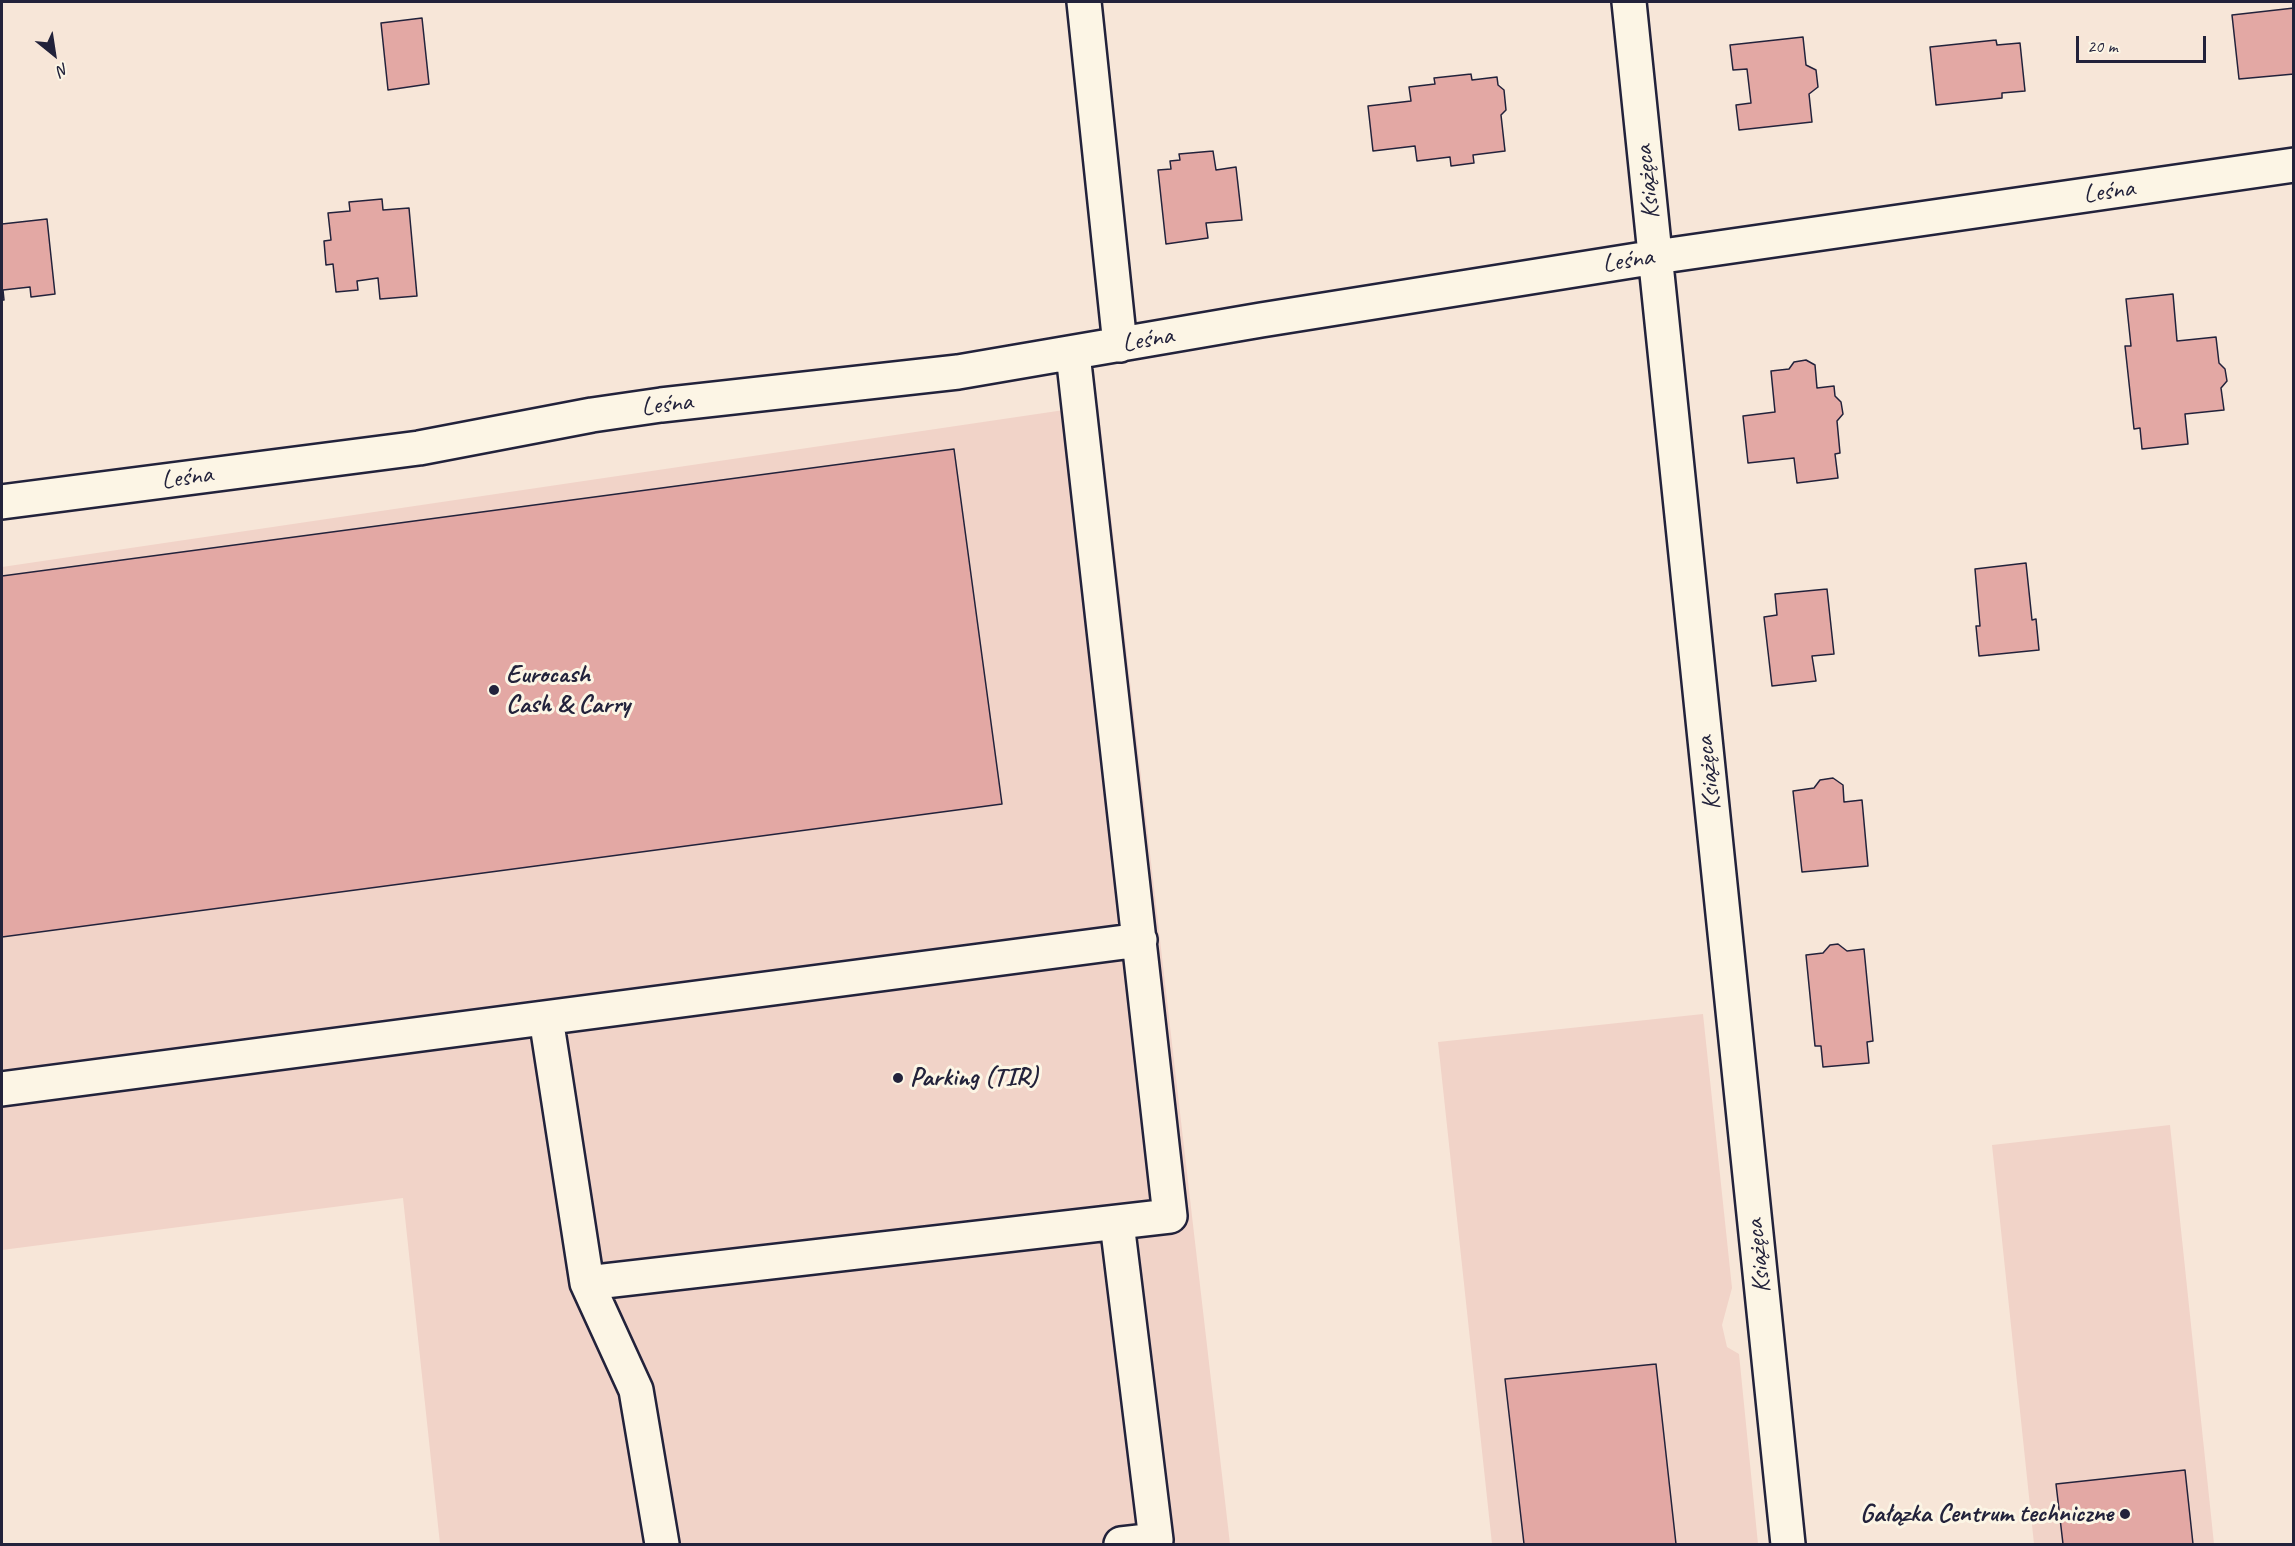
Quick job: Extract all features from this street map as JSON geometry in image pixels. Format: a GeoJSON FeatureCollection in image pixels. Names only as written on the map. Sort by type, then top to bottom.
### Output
{"type":"FeatureCollection","features":[{"type":"Feature","properties":{"kind":"street"},"geometry":{"type":"LineString","coordinates":[[1084,2],[1120,345]]}},
{"type":"Feature","properties":{"kind":"street","name":"Książęca"},"geometry":{"type":"LineString","coordinates":[[1629,2],[1788,1545]]}},
{"type":"Feature","properties":{"kind":"street","name":"Leśna"},"geometry":{"type":"LineString","coordinates":[[2,502],[419,448],[592,415],[661,405],[958,372],[1656,257],[2294,165]]}},
{"type":"Feature","properties":{"kind":"street"},"geometry":{"type":"LineString","coordinates":[[587,1283],[1170,1216],[1073,354]]}},
{"type":"Feature","properties":{"kind":"street"},"geometry":{"type":"LineString","coordinates":[[2,1089],[1140,940]]}},
{"type":"Feature","properties":{"kind":"street"},"geometry":{"type":"LineString","coordinates":[[546,1018],[587,1283],[636,1390],[662,1545]]}},
{"type":"Feature","properties":{"kind":"street"},"geometry":{"type":"LineString","coordinates":[[1117,1223],[1155,1543],[1120,1545]]}},
{"type":"Feature","properties":{"kind":"shaded area"},"geometry":{"type":"Polygon","coordinates":[[[1098,405],[1230,1544],[440,1544],[403,1198],[2,1250],[2,567],[1098,405]]]}},
{"type":"Feature","properties":{"kind":"shaded area"},"geometry":{"type":"Polygon","coordinates":[[[1703,1014],[1732,1288],[1722,1325],[1727,1347],[1739,1354],[1758,1544],[1492,1544],[1438,1042],[1703,1014]]]}},
{"type":"Feature","properties":{"kind":"shaded area"},"geometry":{"type":"Polygon","coordinates":[[[2170,1125],[2214,1544],[2034,1544],[1992,1145],[2170,1125]]]}},
{"type":"Feature","properties":{"kind":"building"},"geometry":{"type":"Polygon","coordinates":[[[2294,8],[2294,74],[2239,79],[2232,15],[2294,8]]]}},
{"type":"Feature","properties":{"kind":"building"},"geometry":{"type":"Polygon","coordinates":[[[422,18],[429,84],[388,90],[381,23],[422,18]]]}},
{"type":"Feature","properties":{"kind":"building"},"geometry":{"type":"Polygon","coordinates":[[[1803,37],[1806,65],[1816,70],[1818,87],[1809,94],[1812,122],[1739,130],[1736,105],[1751,103],[1747,69],[1733,70],[1730,45],[1803,37]]]}},
{"type":"Feature","properties":{"kind":"building"},"geometry":{"type":"Polygon","coordinates":[[[1996,40],[1997,45],[2020,43],[2025,91],[2002,93],[2002,98],[1936,105],[1930,47],[1996,40]]]}},
{"type":"Feature","properties":{"kind":"building"},"geometry":{"type":"Polygon","coordinates":[[[1471,74],[1472,80],[1497,77],[1498,85],[1504,90],[1506,110],[1501,115],[1505,151],[1473,155],[1474,163],[1451,166],[1450,157],[1417,161],[1415,146],[1373,151],[1368,106],[1411,101],[1409,87],[1435,84],[1434,78],[1471,74]]]}},
{"type":"Feature","properties":{"kind":"building"},"geometry":{"type":"Polygon","coordinates":[[[1213,151],[1216,170],[1236,167],[1242,220],[1206,223],[1208,238],[1166,244],[1158,170],[1171,169],[1170,161],[1180,160],[1179,154],[1213,151]]]}},
{"type":"Feature","properties":{"kind":"building"},"geometry":{"type":"Polygon","coordinates":[[[382,199],[383,210],[409,208],[417,296],[380,299],[378,278],[357,281],[358,290],[336,292],[333,264],[326,265],[324,241],[331,240],[328,213],[350,211],[349,202],[382,199]]]}},
{"type":"Feature","properties":{"kind":"building"},"geometry":{"type":"Polygon","coordinates":[[[47,219],[55,294],[31,297],[30,287],[3,290],[4,300],[2,300],[2,224],[47,219]]]}},
{"type":"Feature","properties":{"kind":"building"},"geometry":{"type":"Polygon","coordinates":[[[2173,294],[2177,341],[2216,337],[2219,363],[2225,369],[2227,381],[2221,388],[2224,410],[2185,414],[2188,444],[2142,449],[2140,428],[2134,429],[2125,346],[2131,346],[2126,299],[2173,294]]]}},
{"type":"Feature","properties":{"kind":"building"},"geometry":{"type":"Polygon","coordinates":[[[1806,360],[1815,365],[1817,388],[1834,386],[1835,396],[1841,402],[1843,414],[1837,421],[1840,453],[1835,454],[1838,478],[1797,483],[1794,458],[1748,463],[1743,416],[1775,412],[1771,371],[1789,369],[1794,362],[1806,360]]]}},
{"type":"Feature","properties":{"kind":"building","name":"Eurocash Cash & Carry"},"geometry":{"type":"Polygon","coordinates":[[[954,449],[1002,804],[2,937],[2,576],[954,449]]]}},
{"type":"Feature","properties":{"kind":"building"},"geometry":{"type":"Polygon","coordinates":[[[2026,563],[2032,620],[2036,619],[2039,650],[1979,656],[1976,626],[1980,626],[1975,569],[2026,563]]]}},
{"type":"Feature","properties":{"kind":"building"},"geometry":{"type":"Polygon","coordinates":[[[1827,589],[1834,654],[1812,656],[1816,681],[1772,686],[1764,617],[1777,615],[1775,594],[1827,589]]]}},
{"type":"Feature","properties":{"kind":"building"},"geometry":{"type":"Polygon","coordinates":[[[1833,778],[1843,785],[1844,802],[1862,800],[1868,866],[1802,872],[1793,791],[1814,788],[1820,780],[1833,778]]]}},
{"type":"Feature","properties":{"kind":"building"},"geometry":{"type":"Polygon","coordinates":[[[1838,944],[1847,951],[1864,949],[1873,1041],[1867,1042],[1869,1063],[1823,1067],[1821,1046],[1815,1046],[1806,955],[1823,953],[1830,945],[1838,944]]]}},
{"type":"Feature","properties":{"kind":"building"},"geometry":{"type":"Polygon","coordinates":[[[1656,1364],[1676,1544],[1524,1544],[1505,1379],[1656,1364]]]}},
{"type":"Feature","properties":{"kind":"building","name":"Gałązka Centrum techniczne"},"geometry":{"type":"Polygon","coordinates":[[[2185,1470],[2193,1544],[2063,1544],[2056,1484],[2185,1470]]]}},
{"type":"Feature","properties":{"kind":"place","name":"Eurocash Cash & Carry"},"geometry":{"type":"Point","coordinates":[494,690]}},
{"type":"Feature","properties":{"kind":"place","name":"Parking (TIR)"},"geometry":{"type":"Point","coordinates":[898,1078]}},
{"type":"Feature","properties":{"kind":"place","name":"Gałązka Centrum techniczne"},"geometry":{"type":"Point","coordinates":[2125,1514]}}]}
